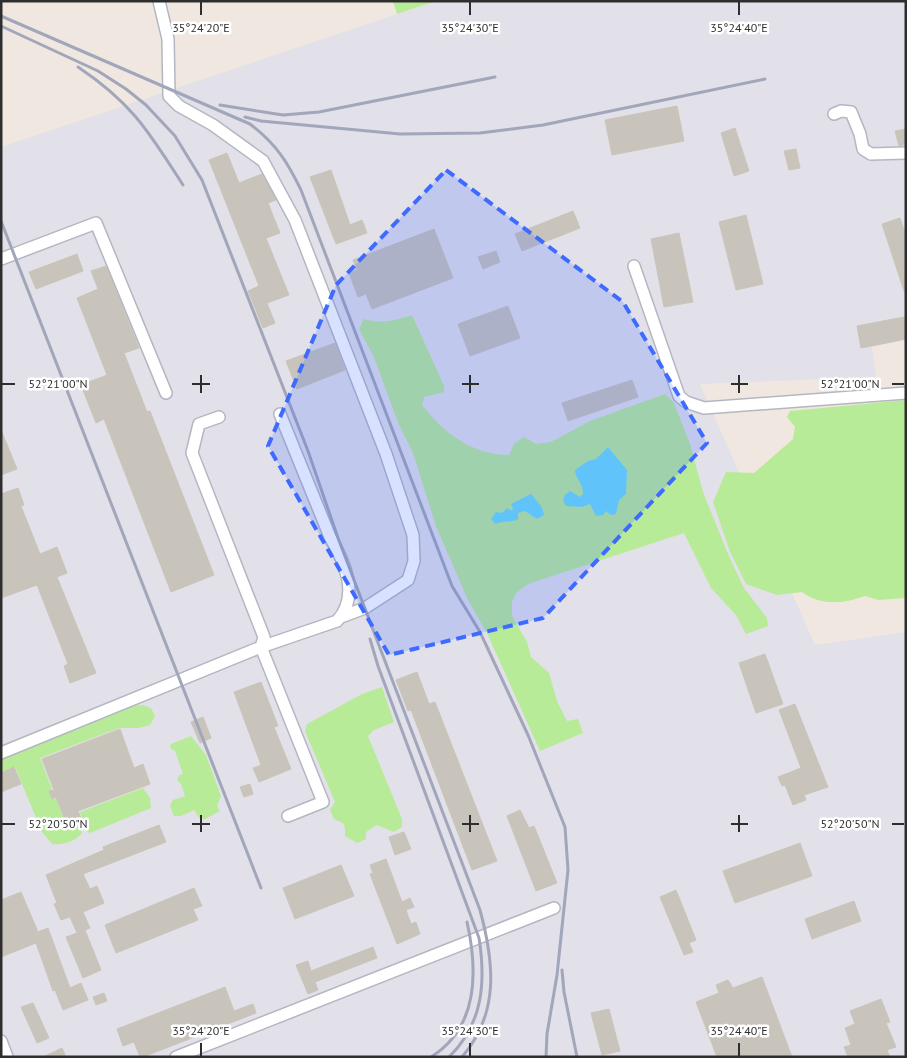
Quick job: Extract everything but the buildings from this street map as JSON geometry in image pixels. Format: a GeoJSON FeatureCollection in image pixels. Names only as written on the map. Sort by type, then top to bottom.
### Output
{"type":"FeatureCollection","features":[{"type":"Feature","properties":{"kind":"street"},"geometry":{"type":"LineString","coordinates":[[159,1],[168,39],[169,96],[179,106],[213,125],[263,161],[295,220],[386,454],[413,535],[414,561],[408,580],[365,608],[341,617]]}},
{"type":"Feature","properties":{"kind":"street"},"geometry":{"type":"LineString","coordinates":[[834,114],[841,111],[851,112],[860,134],[863,149],[870,154],[906,152]]}},
{"type":"Feature","properties":{"kind":"street"},"geometry":{"type":"LineString","coordinates":[[1,259],[96,223],[166,393]]}},
{"type":"Feature","properties":{"kind":"street"},"geometry":{"type":"LineString","coordinates":[[634,266],[679,396],[686,402],[704,408],[741,407],[906,393]]}},
{"type":"Feature","properties":{"kind":"street"},"geometry":{"type":"LineString","coordinates":[[1,753],[261,647],[337,621],[346,612],[349,592],[347,574],[280,414]]}},
{"type":"Feature","properties":{"kind":"street"},"geometry":{"type":"LineString","coordinates":[[219,417],[199,424],[192,453],[264,637],[261,647],[323,802],[288,816]]}},
{"type":"Feature","properties":{"kind":"street"},"geometry":{"type":"LineString","coordinates":[[176,1057],[554,908]]}},
{"type":"Feature","properties":{"kind":"street"},"geometry":{"type":"LineString","coordinates":[[1,1041],[7,1057]]}},
{"type":"Feature","properties":{"kind":"highlighted area"},"geometry":{"type":"Polygon","coordinates":[[[446,170],[623,302],[707,443],[543,618],[389,655],[268,446],[336,285],[446,170]]]}},
{"type":"Feature","properties":{"kind":"shaded area"},"geometry":{"type":"Polygon","coordinates":[[[436,1],[906,1],[906,340],[872,347],[876,377],[700,384],[815,645],[906,632],[906,1057],[6,1057],[1,1046],[1,147],[436,1]]]}},
{"type":"Feature","properties":{"kind":"green space"},"geometry":{"type":"Polygon","coordinates":[[[393,1],[436,1],[397,14],[393,1]]]}},
{"type":"Feature","properties":{"kind":"green space"},"geometry":{"type":"Polygon","coordinates":[[[412,315],[444,386],[444,392],[424,397],[422,405],[449,433],[471,447],[483,451],[509,455],[514,444],[524,437],[536,444],[551,442],[590,421],[665,394],[674,403],[690,444],[703,492],[728,554],[744,588],[767,618],[768,626],[746,634],[736,615],[711,588],[684,533],[528,584],[516,593],[512,602],[512,616],[527,642],[531,657],[549,673],[557,701],[567,721],[578,719],[583,733],[540,751],[487,633],[468,600],[436,526],[413,453],[399,425],[374,357],[359,329],[364,319],[388,321],[412,315]]]}},
{"type":"Feature","properties":{"kind":"green space"},"geometry":{"type":"Polygon","coordinates":[[[906,400],[906,598],[878,600],[865,596],[849,601],[825,602],[809,597],[802,592],[777,595],[746,584],[730,552],[713,502],[726,472],[754,473],[793,439],[795,427],[787,417],[790,411],[906,400]]]}},
{"type":"Feature","properties":{"kind":"green space"},"geometry":{"type":"Polygon","coordinates":[[[382,687],[394,722],[374,730],[368,736],[402,819],[402,827],[394,832],[377,825],[366,832],[366,839],[357,843],[345,836],[343,823],[334,819],[330,810],[335,802],[305,731],[307,724],[362,694],[382,687]]]}},
{"type":"Feature","properties":{"kind":"green space"},"geometry":{"type":"Polygon","coordinates":[[[143,705],[151,708],[155,716],[150,725],[139,728],[119,728],[40,758],[52,789],[49,791],[52,799],[56,798],[66,825],[79,821],[82,833],[76,839],[68,842],[52,844],[42,832],[15,767],[1,772],[1,758],[127,706],[143,705]]]}},
{"type":"Feature","properties":{"kind":"green space"},"geometry":{"type":"Polygon","coordinates":[[[191,736],[206,755],[221,796],[217,806],[220,811],[205,819],[199,818],[194,810],[181,816],[174,816],[170,806],[173,800],[185,796],[181,784],[177,780],[179,775],[183,774],[175,751],[170,748],[171,744],[191,736]]]}},
{"type":"Feature","properties":{"kind":"green space"},"geometry":{"type":"Polygon","coordinates":[[[143,788],[150,798],[151,808],[90,833],[85,830],[80,812],[143,788]]]}},
{"type":"Feature","properties":{"kind":"water"},"geometry":{"type":"Polygon","coordinates":[[[608,447],[627,470],[626,494],[619,500],[616,514],[611,515],[606,511],[603,515],[596,516],[590,504],[582,507],[566,506],[563,500],[570,491],[580,497],[583,494],[575,470],[588,461],[596,459],[608,447]]]}},
{"type":"Feature","properties":{"kind":"water"},"geometry":{"type":"Polygon","coordinates":[[[531,494],[541,506],[544,515],[537,519],[525,511],[518,513],[518,519],[513,521],[496,524],[491,519],[496,512],[502,513],[507,508],[512,511],[511,504],[531,494]]]}},
{"type":"Feature","properties":{"kind":"railway"},"geometry":{"type":"LineString","coordinates":[[1,16],[250,124],[274,146],[296,180],[452,586],[480,632],[528,735],[565,827],[568,870],[557,975],[547,1034],[546,1057]]}},
{"type":"Feature","properties":{"kind":"railway"},"geometry":{"type":"LineString","coordinates":[[1,26],[98,71],[126,89],[146,105],[175,136],[202,180],[308,451],[338,538],[480,910],[485,929],[490,968],[488,1005],[483,1023],[462,1057]]}},
{"type":"Feature","properties":{"kind":"railway"},"geometry":{"type":"LineString","coordinates":[[78,67],[97,80],[126,106],[160,149],[183,185]]}},
{"type":"Feature","properties":{"kind":"railway"},"geometry":{"type":"LineString","coordinates":[[220,105],[283,115],[319,112],[495,77]]}},
{"type":"Feature","properties":{"kind":"railway"},"geometry":{"type":"LineString","coordinates":[[245,117],[261,121],[400,134],[480,133],[543,125],[765,79]]}},
{"type":"Feature","properties":{"kind":"railway"},"geometry":{"type":"LineString","coordinates":[[1,221],[261,888]]}},
{"type":"Feature","properties":{"kind":"railway"},"geometry":{"type":"LineString","coordinates":[[370,639],[378,666],[479,938],[482,971],[479,1002],[469,1031],[449,1057]]}},
{"type":"Feature","properties":{"kind":"railway"},"geometry":{"type":"LineString","coordinates":[[431,1057],[447,1045],[458,1030],[466,1014],[471,997],[473,960],[467,922]]}},
{"type":"Feature","properties":{"kind":"railway"},"geometry":{"type":"LineString","coordinates":[[562,970],[564,992],[577,1057]]}}]}
